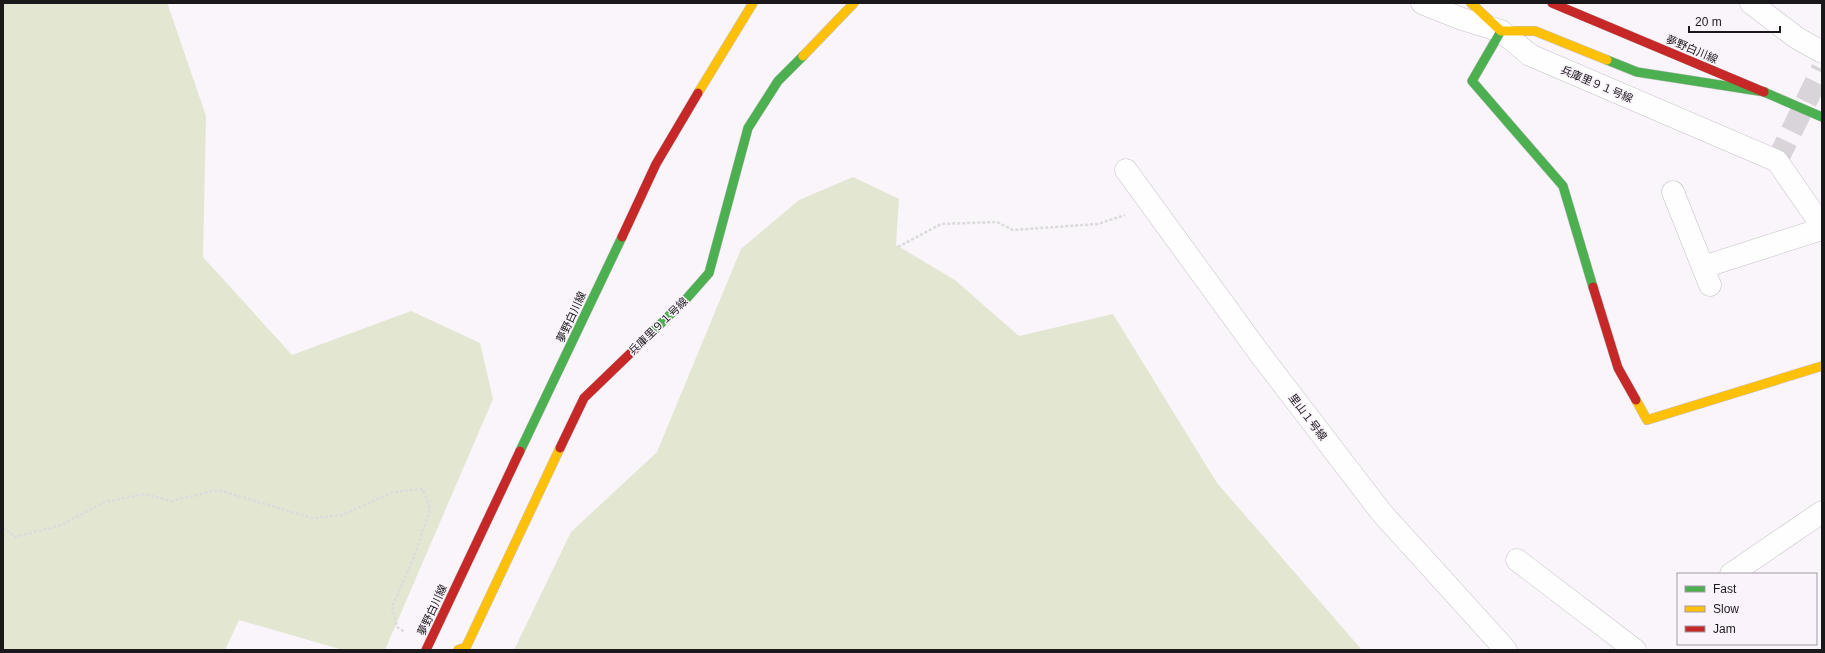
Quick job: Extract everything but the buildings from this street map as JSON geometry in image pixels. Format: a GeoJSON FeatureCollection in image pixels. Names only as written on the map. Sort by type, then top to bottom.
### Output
{"type":"FeatureCollection","features":[{"type":"Feature","properties":{"kind":"street","name":"夢野白川線"},"geometry":{"type":"LineString","coordinates":[[427,648],[656,164],[749,7],[754,3]]}},
{"type":"Feature","properties":{"kind":"street","name":"兵庫里９１号線"},"geometry":{"type":"LineString","coordinates":[[458,650],[466,647],[584,398],[687,298],[709,273],[748,128],[778,81],[854,3]]}},
{"type":"Feature","properties":{"kind":"street","name":"兵庫里９１号線"},"geometry":{"type":"LineString","coordinates":[[1422,3],[1462,19],[1501,31],[1530,55],[1777,160],[1822,228]]}},
{"type":"Feature","properties":{"kind":"street"},"geometry":{"type":"LineString","coordinates":[[1471,3],[1501,31],[1535,31],[1637,72],[1764,92]]}},
{"type":"Feature","properties":{"kind":"street","name":"夢野白川線"},"geometry":{"type":"LineString","coordinates":[[1552,3],[1822,117]]}},
{"type":"Feature","properties":{"kind":"street"},"geometry":{"type":"LineString","coordinates":[[1751,3],[1796,38],[1822,52]]}},
{"type":"Feature","properties":{"kind":"street"},"geometry":{"type":"LineString","coordinates":[[1501,31],[1472,81],[1563,186],[1618,368],[1647,420],[1822,366]]}},
{"type":"Feature","properties":{"kind":"street","name":"里山１号線"},"geometry":{"type":"LineString","coordinates":[[1126,170],[1260,354],[1381,512],[1506,650]]}},
{"type":"Feature","properties":{"kind":"street"},"geometry":{"type":"LineString","coordinates":[[1673,192],[1706,276],[1822,228]]}},
{"type":"Feature","properties":{"kind":"street"},"geometry":{"type":"LineString","coordinates":[[1733,573],[1822,512]]}},
{"type":"Feature","properties":{"kind":"street"},"geometry":{"type":"LineString","coordinates":[[1517,560],[1635,650]]}},
{"type":"Feature","properties":{"kind":"path"},"geometry":{"type":"LineString","coordinates":[[898,247],[941,224],[997,222],[1013,230],[1098,224],[1152,205]]}},
{"type":"Feature","properties":{"kind":"path"},"geometry":{"type":"LineString","coordinates":[[3,527],[15,536],[60,525],[105,502],[144,494],[171,501],[218,490],[312,518],[342,515],[393,492],[423,490],[430,509],[414,557],[392,607],[397,627],[427,648]]}},
{"type":"Feature","properties":{"kind":"green space"},"geometry":{"type":"Polygon","coordinates":[[[3,3],[166,3],[168,5],[206,116],[203,257],[292,355],[411,311],[480,343],[493,399],[385,650],[343,650],[239,620],[225,650],[3,650],[3,3]]]}},
{"type":"Feature","properties":{"kind":"green space"},"geometry":{"type":"Polygon","coordinates":[[[853,177],[899,199],[896,245],[955,280],[1019,336],[1113,314],[1217,483],[1362,650],[514,650],[571,532],[657,452],[741,249],[799,200],[853,177]]]}},
{"type":"Feature","properties":{"kind":"tunnel"},"geometry":{"type":"LineString","coordinates":[[1777,161],[1822,69]]}},
{"type":"Feature","properties":{"kind":"traffic: fast"},"geometry":{"type":"LineString","coordinates":[[1501,31],[1472,81],[1563,186],[1593,287]]}},
{"type":"Feature","properties":{"kind":"traffic: fast"},"geometry":{"type":"LineString","coordinates":[[641,343],[687,298],[709,273],[748,128],[778,81],[803,56]]}},
{"type":"Feature","properties":{"kind":"traffic: fast"},"geometry":{"type":"LineString","coordinates":[[1607,60],[1637,72],[1765,92]]}},
{"type":"Feature","properties":{"kind":"traffic: fast"},"geometry":{"type":"LineString","coordinates":[[1764,92],[1822,117]]}},
{"type":"Feature","properties":{"kind":"traffic: fast"},"geometry":{"type":"LineString","coordinates":[[520,451],[622,237]]}},
{"type":"Feature","properties":{"kind":"traffic: slow"},"geometry":{"type":"LineString","coordinates":[[698,93],[753,3]]}},
{"type":"Feature","properties":{"kind":"traffic: slow"},"geometry":{"type":"LineString","coordinates":[[803,56],[854,3]]}},
{"type":"Feature","properties":{"kind":"traffic: slow"},"geometry":{"type":"LineString","coordinates":[[1471,3],[1501,31],[1535,31],[1607,60]]}},
{"type":"Feature","properties":{"kind":"traffic: slow"},"geometry":{"type":"LineString","coordinates":[[1636,400],[1647,420],[1822,366]]}},
{"type":"Feature","properties":{"kind":"traffic: slow"},"geometry":{"type":"LineString","coordinates":[[458,650],[466,647],[560,448]]}},
{"type":"Feature","properties":{"kind":"traffic: jam"},"geometry":{"type":"LineString","coordinates":[[1552,3],[1764,92]]}},
{"type":"Feature","properties":{"kind":"traffic: jam"},"geometry":{"type":"LineString","coordinates":[[622,237],[656,164],[698,93]]}},
{"type":"Feature","properties":{"kind":"traffic: jam"},"geometry":{"type":"LineString","coordinates":[[1593,287],[1618,368],[1636,400]]}},
{"type":"Feature","properties":{"kind":"traffic: jam"},"geometry":{"type":"LineString","coordinates":[[560,448],[584,398],[641,343]]}},
{"type":"Feature","properties":{"kind":"traffic: jam"},"geometry":{"type":"LineString","coordinates":[[426,650],[520,451]]}}]}
